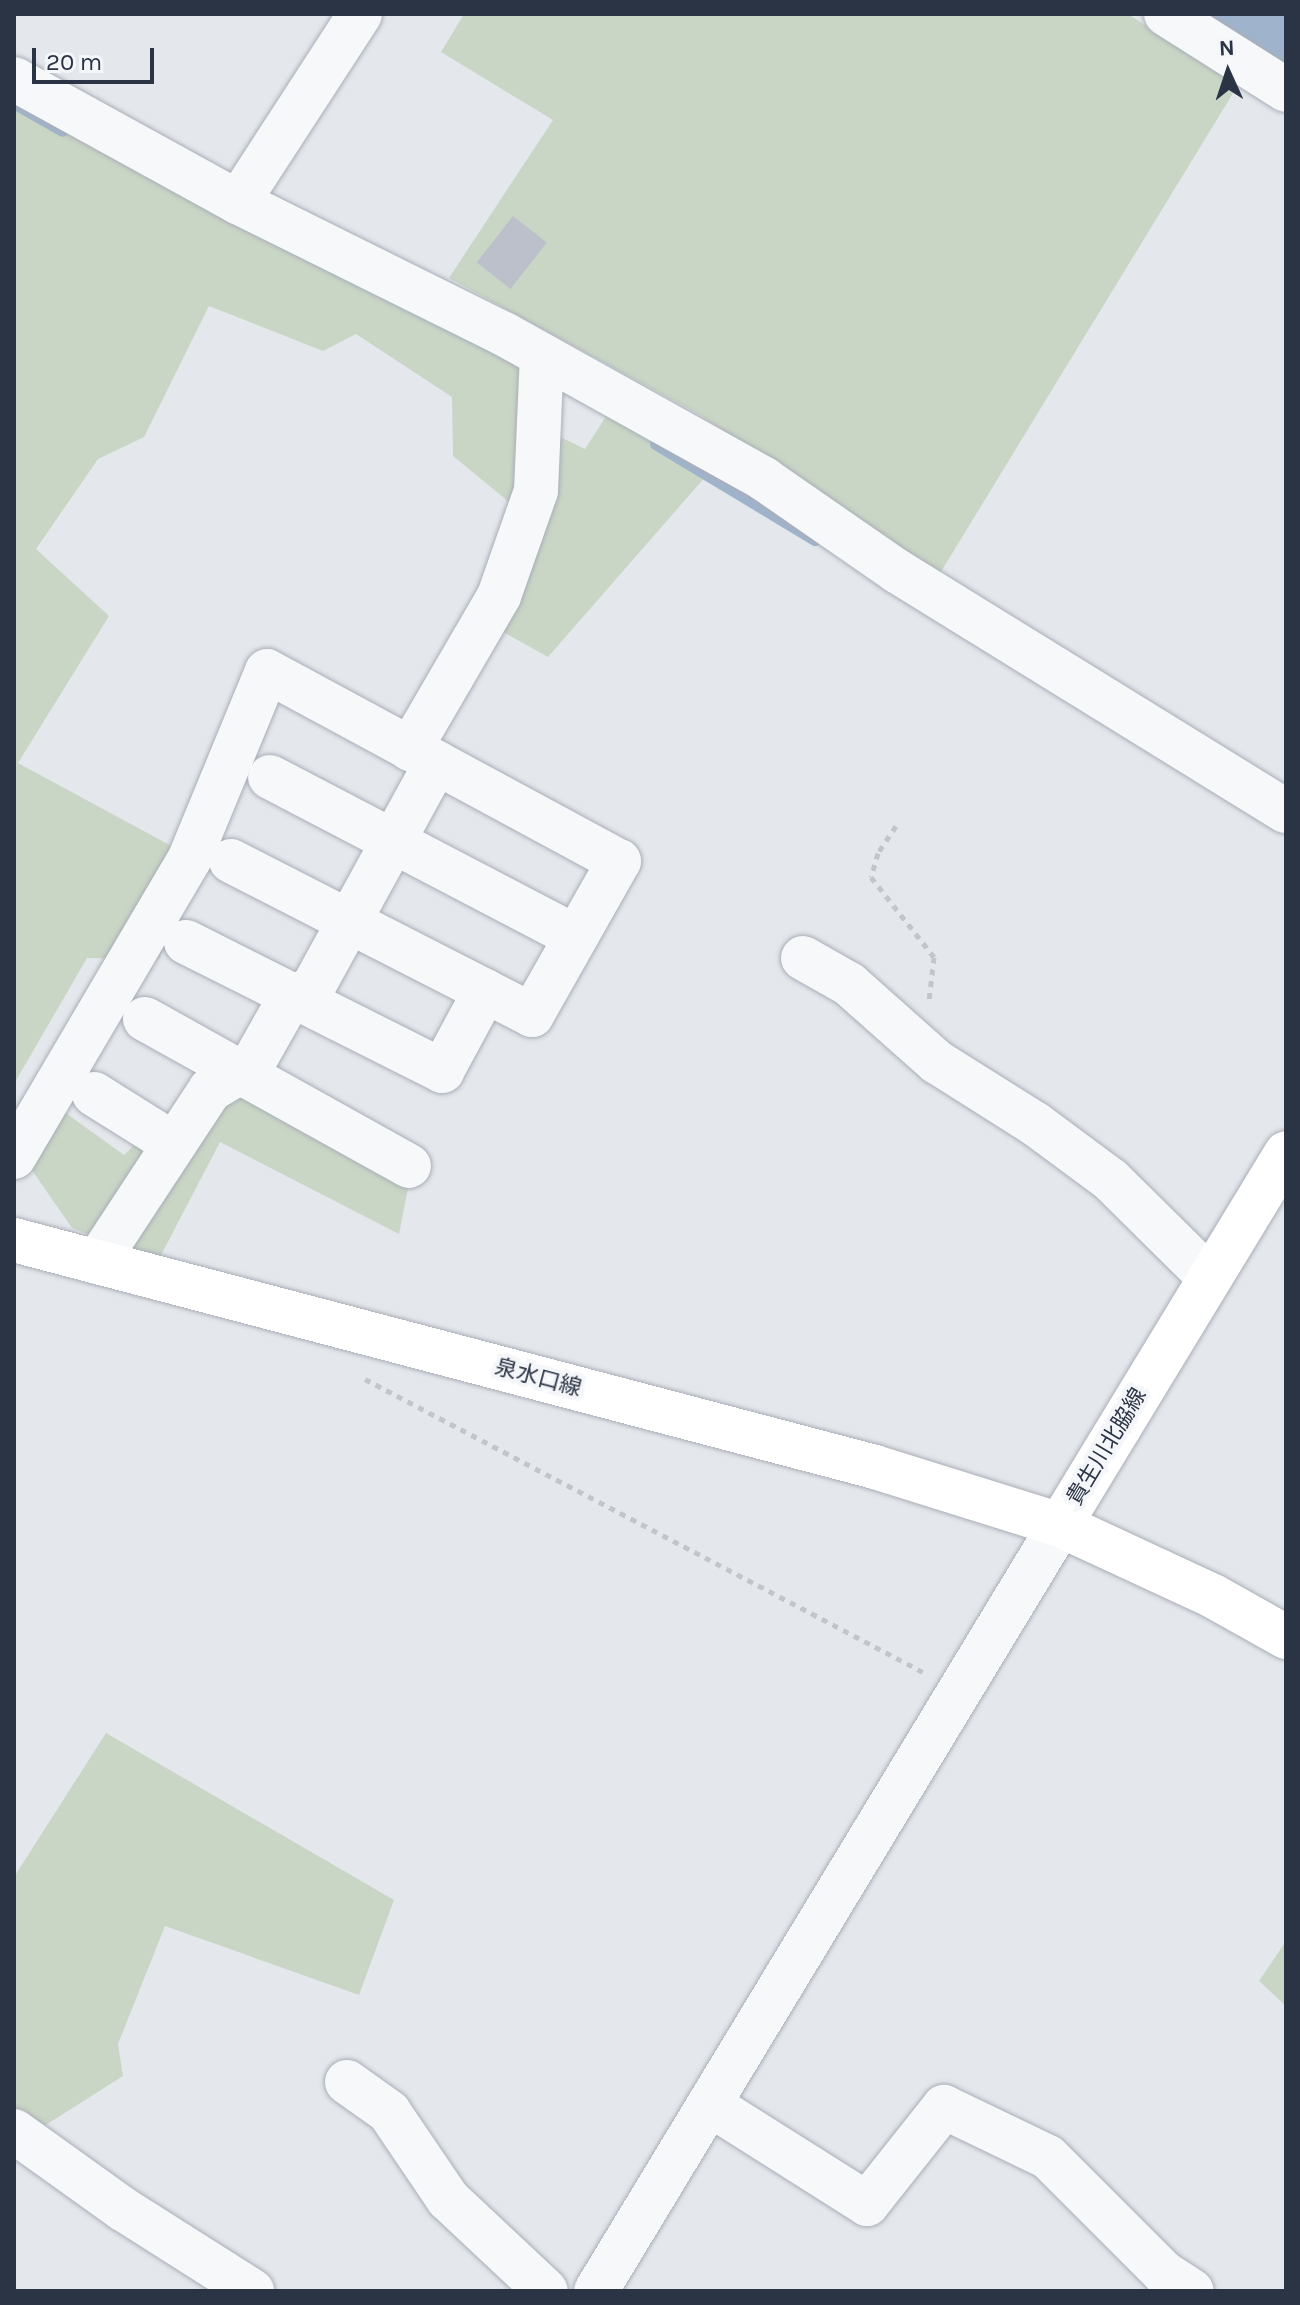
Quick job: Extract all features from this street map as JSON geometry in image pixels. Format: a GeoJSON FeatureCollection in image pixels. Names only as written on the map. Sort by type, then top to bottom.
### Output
{"type":"FeatureCollection","features":[{"type":"Feature","properties":{"kind":"main road","name":"貴生川北脇線"},"geometry":{"type":"LineString","coordinates":[[1286,1153],[1060,1525],[1213,1596],[1286,1637]]}},
{"type":"Feature","properties":{"kind":"main road","name":"泉水口線"},"geometry":{"type":"LineString","coordinates":[[14,1240],[875,1467],[1060,1525]]}},
{"type":"Feature","properties":{"kind":"street"},"geometry":{"type":"LineString","coordinates":[[238,202],[360,14]]}},
{"type":"Feature","properties":{"kind":"street"},"geometry":{"type":"LineString","coordinates":[[1166,14],[1286,90]]}},
{"type":"Feature","properties":{"kind":"street"},"geometry":{"type":"LineString","coordinates":[[14,79],[238,202],[542,355],[764,479],[897,571],[1286,811]]}},
{"type":"Feature","properties":{"kind":"street"},"geometry":{"type":"LineString","coordinates":[[97,1262],[210,1090],[252,1065],[286,1005],[313,987],[393,841],[423,756],[499,596],[536,491],[542,355]]}},
{"type":"Feature","properties":{"kind":"street"},"geometry":{"type":"LineString","coordinates":[[14,1157],[190,858],[267,671],[619,861],[532,1015],[231,861]]}},
{"type":"Feature","properties":{"kind":"street"},"geometry":{"type":"LineString","coordinates":[[270,777],[576,937]]}},
{"type":"Feature","properties":{"kind":"street"},"geometry":{"type":"LineString","coordinates":[[186,942],[442,1071],[485,991]]}},
{"type":"Feature","properties":{"kind":"street"},"geometry":{"type":"LineString","coordinates":[[803,958],[849,984],[917,1044],[1111,1180],[1210,1278]]}},
{"type":"Feature","properties":{"kind":"street"},"geometry":{"type":"LineString","coordinates":[[145,1019],[409,1166]]}},
{"type":"Feature","properties":{"kind":"street"},"geometry":{"type":"LineString","coordinates":[[94,1094],[174,1144]]}},
{"type":"Feature","properties":{"kind":"street"},"geometry":{"type":"LineString","coordinates":[[596,2291],[1060,1525]]}},
{"type":"Feature","properties":{"kind":"street"},"geometry":{"type":"LineString","coordinates":[[347,2082],[389,2112],[448,2199],[546,2291]]}},
{"type":"Feature","properties":{"kind":"street"},"geometry":{"type":"LineString","coordinates":[[709,2104],[867,2204],[944,2107],[1048,2157],[1164,2273],[1192,2291]]}},
{"type":"Feature","properties":{"kind":"street"},"geometry":{"type":"LineString","coordinates":[[14,2131],[123,2209],[252,2291]]}},
{"type":"Feature","properties":{"kind":"path"},"geometry":{"type":"LineString","coordinates":[[896,826],[878,853],[871,877],[934,957],[917,1044]]}},
{"type":"Feature","properties":{"kind":"path"},"geometry":{"type":"LineString","coordinates":[[361,1377],[959,1691]]}},
{"type":"Feature","properties":{"kind":"green space"},"geometry":{"type":"Polygon","coordinates":[[[464,14],[1128,14],[1238,85],[939,575],[700,415],[449,278],[553,120],[441,52],[464,14]]]}},
{"type":"Feature","properties":{"kind":"green space"},"geometry":{"type":"Polygon","coordinates":[[[14,98],[521,362],[525,420],[585,449],[607,415],[706,476],[548,657],[489,624],[509,502],[453,456],[452,397],[356,334],[323,351],[209,306],[144,437],[98,459],[36,549],[109,616],[18,763],[201,862],[159,959],[87,958],[14,1084],[14,98]]]}},
{"type":"Feature","properties":{"kind":"green space"},"geometry":{"type":"Polygon","coordinates":[[[202,1080],[284,1114],[408,1188],[399,1234],[220,1142],[158,1261],[72,1228],[27,1163],[56,1106],[124,1155],[202,1080]]]}},
{"type":"Feature","properties":{"kind":"green space"},"geometry":{"type":"Polygon","coordinates":[[[106,1733],[394,1900],[359,1995],[165,1926],[118,2044],[123,2076],[41,2128],[14,2108],[14,1877],[106,1733]]]}},
{"type":"Feature","properties":{"kind":"green space"},"geometry":{"type":"Polygon","coordinates":[[[1286,1941],[1286,2006],[1259,1981],[1286,1941]]]}},
{"type":"Feature","properties":{"kind":"building"},"geometry":{"type":"Polygon","coordinates":[[[513,216],[547,242],[511,289],[477,262],[513,216]]]}},
{"type":"Feature","properties":{"kind":"waterway"},"geometry":{"type":"LineString","coordinates":[[1249,14],[1286,37]]}},
{"type":"Feature","properties":{"kind":"waterway"},"geometry":{"type":"LineString","coordinates":[[14,103],[63,131]]}},
{"type":"Feature","properties":{"kind":"waterway"},"geometry":{"type":"LineString","coordinates":[[656,444],[815,540]]}}]}
